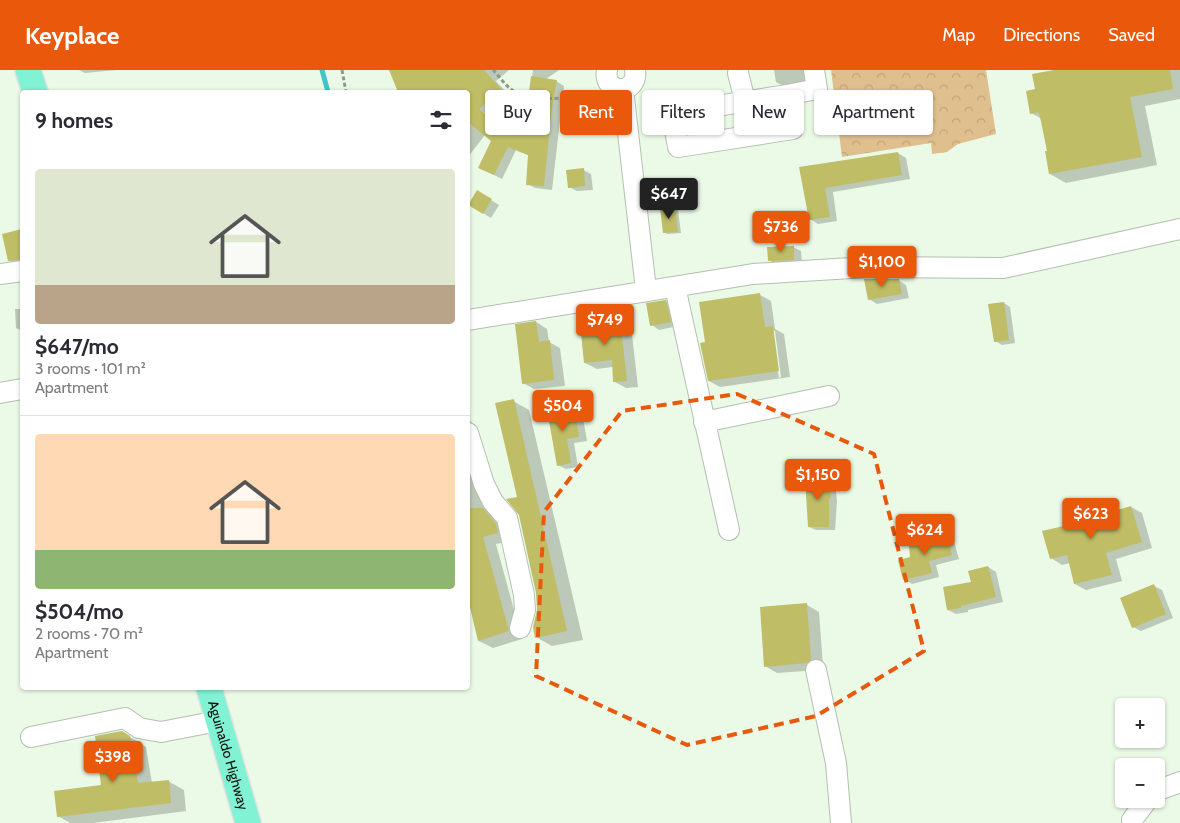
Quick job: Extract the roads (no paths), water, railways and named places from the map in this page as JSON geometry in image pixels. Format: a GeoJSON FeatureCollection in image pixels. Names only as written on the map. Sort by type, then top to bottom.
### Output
{"type":"FeatureCollection","features":[{"type":"Feature","properties":{"kind":"main road"},"geometry":{"type":"LineString","coordinates":[[28,70],[34,90]]}},
{"type":"Feature","properties":{"kind":"main road","name":"Aguinaldo Highway"},"geometry":{"type":"LineString","coordinates":[[210,690],[248,823]]}},
{"type":"Feature","properties":{"kind":"street"},"geometry":{"type":"LineString","coordinates":[[607,70],[606,75],[610,84],[613,88],[620,90]]}},
{"type":"Feature","properties":{"kind":"street"},"geometry":{"type":"LineString","coordinates":[[804,92],[817,89],[814,70]]}},
{"type":"Feature","properties":{"kind":"street"},"geometry":{"type":"LineString","coordinates":[[624,90],[632,85],[640,71]]}},
{"type":"Feature","properties":{"kind":"street"},"geometry":{"type":"LineString","coordinates":[[737,71],[742,90]]}},
{"type":"Feature","properties":{"kind":"street"},"geometry":{"type":"LineString","coordinates":[[734,103],[672,113],[678,147],[755,135]]}},
{"type":"Feature","properties":{"kind":"street"},"geometry":{"type":"LineString","coordinates":[[628,135],[646,290]]}},
{"type":"Feature","properties":{"kind":"street"},"geometry":{"type":"LineString","coordinates":[[470,320],[753,274],[868,267],[1004,268],[1180,229]]}},
{"type":"Feature","properties":{"kind":"street"},"geometry":{"type":"LineString","coordinates":[[0,274],[20,271]]}},
{"type":"Feature","properties":{"kind":"street"},"geometry":{"type":"LineString","coordinates":[[675,286],[729,530]]}},
{"type":"Feature","properties":{"kind":"street"},"geometry":{"type":"LineString","coordinates":[[0,392],[20,389]]}},
{"type":"Feature","properties":{"kind":"street"},"geometry":{"type":"LineString","coordinates":[[704,422],[829,396]]}},
{"type":"Feature","properties":{"kind":"street"},"geometry":{"type":"LineString","coordinates":[[470,439],[484,484],[493,502],[507,518],[524,596],[525,610],[520,628]]}},
{"type":"Feature","properties":{"kind":"street"},"geometry":{"type":"LineString","coordinates":[[816,670],[836,763],[841,823]]}},
{"type":"Feature","properties":{"kind":"street"},"geometry":{"type":"LineString","coordinates":[[31,737],[125,718],[139,728],[161,732],[218,721]]}},
{"type":"Feature","properties":{"kind":"street"},"geometry":{"type":"LineString","coordinates":[[1165,788],[1180,782]]}},
{"type":"Feature","properties":{"kind":"street"},"geometry":{"type":"LineString","coordinates":[[1133,823],[1132,820],[1141,808]]}},
{"type":"Feature","properties":{"kind":"waterway"},"geometry":{"type":"LineString","coordinates":[[322,70],[327,90]]}}]}
